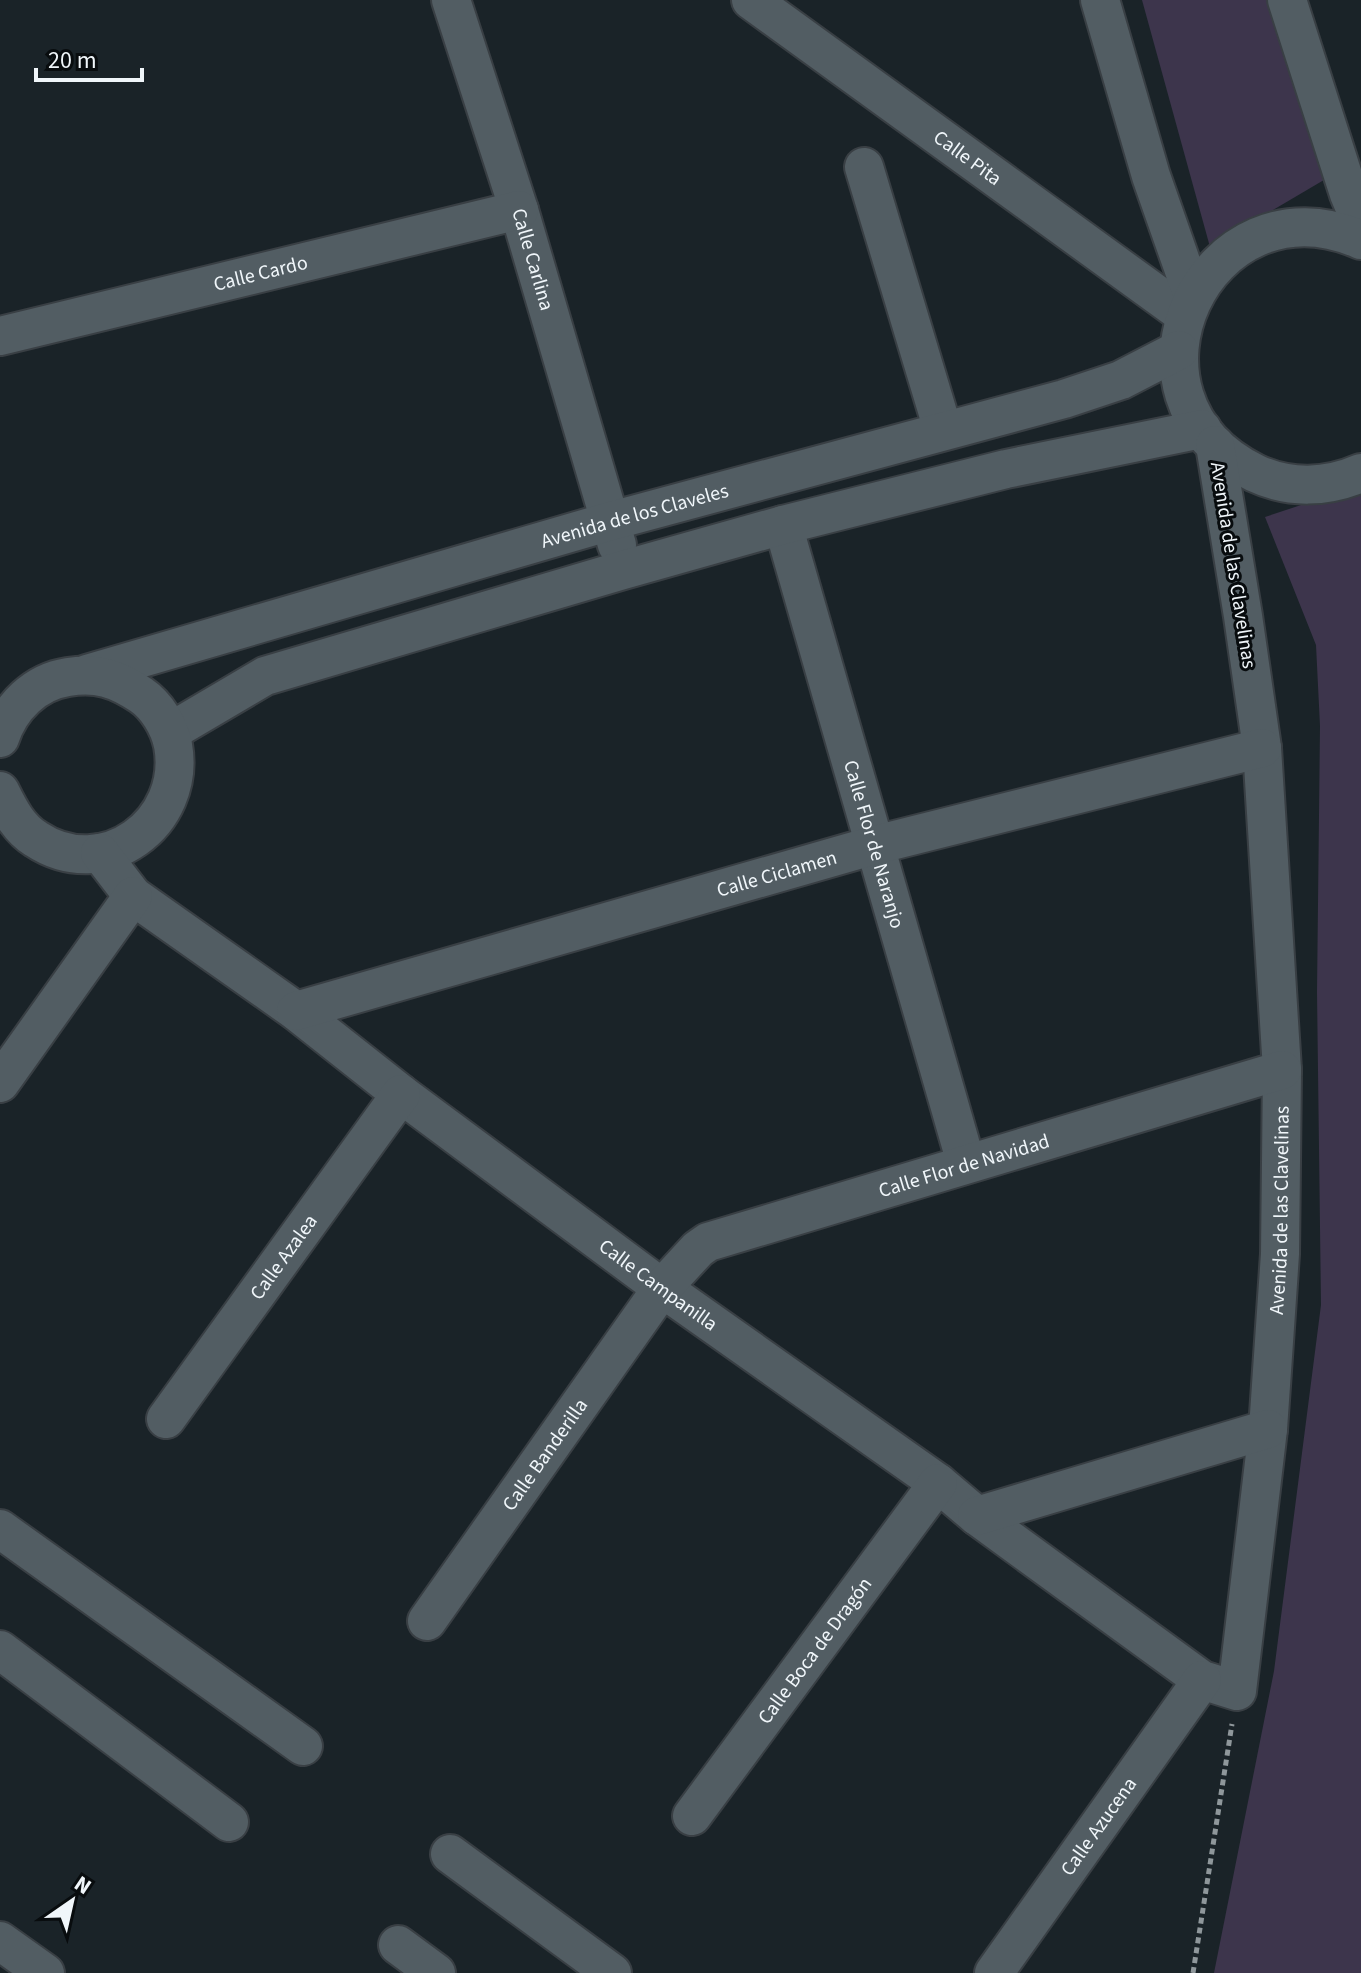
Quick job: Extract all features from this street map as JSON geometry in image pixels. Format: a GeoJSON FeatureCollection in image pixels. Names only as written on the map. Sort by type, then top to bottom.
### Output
{"type":"FeatureCollection","features":[{"type":"Feature","properties":{"kind":"street","name":"Calle Carlina"},"geometry":{"type":"LineString","coordinates":[[451,0],[519,210],[623,570]]}},
{"type":"Feature","properties":{"kind":"street","name":"Calle Pita"},"geometry":{"type":"LineString","coordinates":[[751,0],[1186,320]]}},
{"type":"Feature","properties":{"kind":"street"},"geometry":{"type":"LineString","coordinates":[[1100,0],[1151,176],[1186,320],[1184,391],[1208,437],[1241,466],[1287,484],[1336,482],[1361,473]]}},
{"type":"Feature","properties":{"kind":"street"},"geometry":{"type":"LineString","coordinates":[[1287,0],[1361,223]]}},
{"type":"Feature","properties":{"kind":"street"},"geometry":{"type":"LineString","coordinates":[[864,167],[943,430]]}},
{"type":"Feature","properties":{"kind":"street","name":"Calle Cardo"},"geometry":{"type":"LineString","coordinates":[[0,336],[519,210]]}},
{"type":"Feature","properties":{"kind":"street"},"geometry":{"type":"LineString","coordinates":[[1186,320],[1220,262],[1258,237],[1303,228],[1326,229],[1361,240]]}},
{"type":"Feature","properties":{"kind":"street","name":"Avenida de los Claveles"},"geometry":{"type":"LineString","coordinates":[[2,725],[26,695],[54,679],[87,674],[611,521],[1078,395],[1121,380],[1186,320]]}},
{"type":"Feature","properties":{"kind":"street"},"geometry":{"type":"LineString","coordinates":[[170,732],[265,676],[623,570],[783,525],[1006,469],[1208,437]]}},
{"type":"Feature","properties":{"kind":"street","name":"Avenida de las Clavelinas"},"geometry":{"type":"LineString","coordinates":[[1208,437],[1241,601],[1262,748],[1282,1070],[1280,1254],[1268,1429],[1220,1686]]}},
{"type":"Feature","properties":{"kind":"street","name":"Calle Flor de Naranjo"},"geometry":{"type":"LineString","coordinates":[[783,525],[966,1163]]}},
{"type":"Feature","properties":{"kind":"street"},"geometry":{"type":"LineString","coordinates":[[0,791],[12,816],[36,839],[67,852],[100,853],[130,843],[155,823],[171,795],[176,763],[170,732],[150,701],[120,681],[87,674]]}},
{"type":"Feature","properties":{"kind":"street","name":"Calle Ciclamen"},"geometry":{"type":"LineString","coordinates":[[296,1011],[875,845],[1262,748]]}},
{"type":"Feature","properties":{"kind":"street","name":"Calle Campanilla"},"geometry":{"type":"LineString","coordinates":[[100,853],[133,896],[296,1011],[401,1094],[662,1288],[938,1483],[977,1516],[1220,1686]]}},
{"type":"Feature","properties":{"kind":"street"},"geometry":{"type":"LineString","coordinates":[[0,1083],[133,896]]}},
{"type":"Feature","properties":{"kind":"street","name":"Calle Flor de Navidad"},"geometry":{"type":"LineString","coordinates":[[662,1288],[708,1242],[1282,1070]]}},
{"type":"Feature","properties":{"kind":"street","name":"Calle Azalea"},"geometry":{"type":"LineString","coordinates":[[166,1419],[401,1094]]}},
{"type":"Feature","properties":{"kind":"street","name":"Calle Banderilla"},"geometry":{"type":"LineString","coordinates":[[427,1621],[662,1288]]}},
{"type":"Feature","properties":{"kind":"street"},"geometry":{"type":"LineString","coordinates":[[977,1516],[1268,1429]]}},
{"type":"Feature","properties":{"kind":"street","name":"Calle Boca de Dragón"},"geometry":{"type":"LineString","coordinates":[[692,1816],[938,1483]]}},
{"type":"Feature","properties":{"kind":"street"},"geometry":{"type":"LineString","coordinates":[[0,1529],[303,1746]]}},
{"type":"Feature","properties":{"kind":"street"},"geometry":{"type":"LineString","coordinates":[[0,1650],[229,1822]]}},
{"type":"Feature","properties":{"kind":"street","name":"Calle Azucena"},"geometry":{"type":"LineString","coordinates":[[994,1973],[1220,1686]]}},
{"type":"Feature","properties":{"kind":"street"},"geometry":{"type":"LineString","coordinates":[[450,1854],[612,1973]]}},
{"type":"Feature","properties":{"kind":"street"},"geometry":{"type":"LineString","coordinates":[[0,1941],[45,1973]]}},
{"type":"Feature","properties":{"kind":"street"},"geometry":{"type":"LineString","coordinates":[[398,1945],[436,1973]]}},
{"type":"Feature","properties":{"kind":"path"},"geometry":{"type":"LineString","coordinates":[[1193,1973],[1220,1686]]}},
{"type":"Feature","properties":{"kind":"shaded area"},"geometry":{"type":"Polygon","coordinates":[[[1142,0],[1276,0],[1329,177],[1210,247],[1142,0]]]}},
{"type":"Feature","properties":{"kind":"shaded area"},"geometry":{"type":"Polygon","coordinates":[[[1361,485],[1361,1973],[1214,1973],[1274,1671],[1321,1305],[1317,992],[1320,726],[1316,645],[1265,517],[1361,485]]]}}]}
